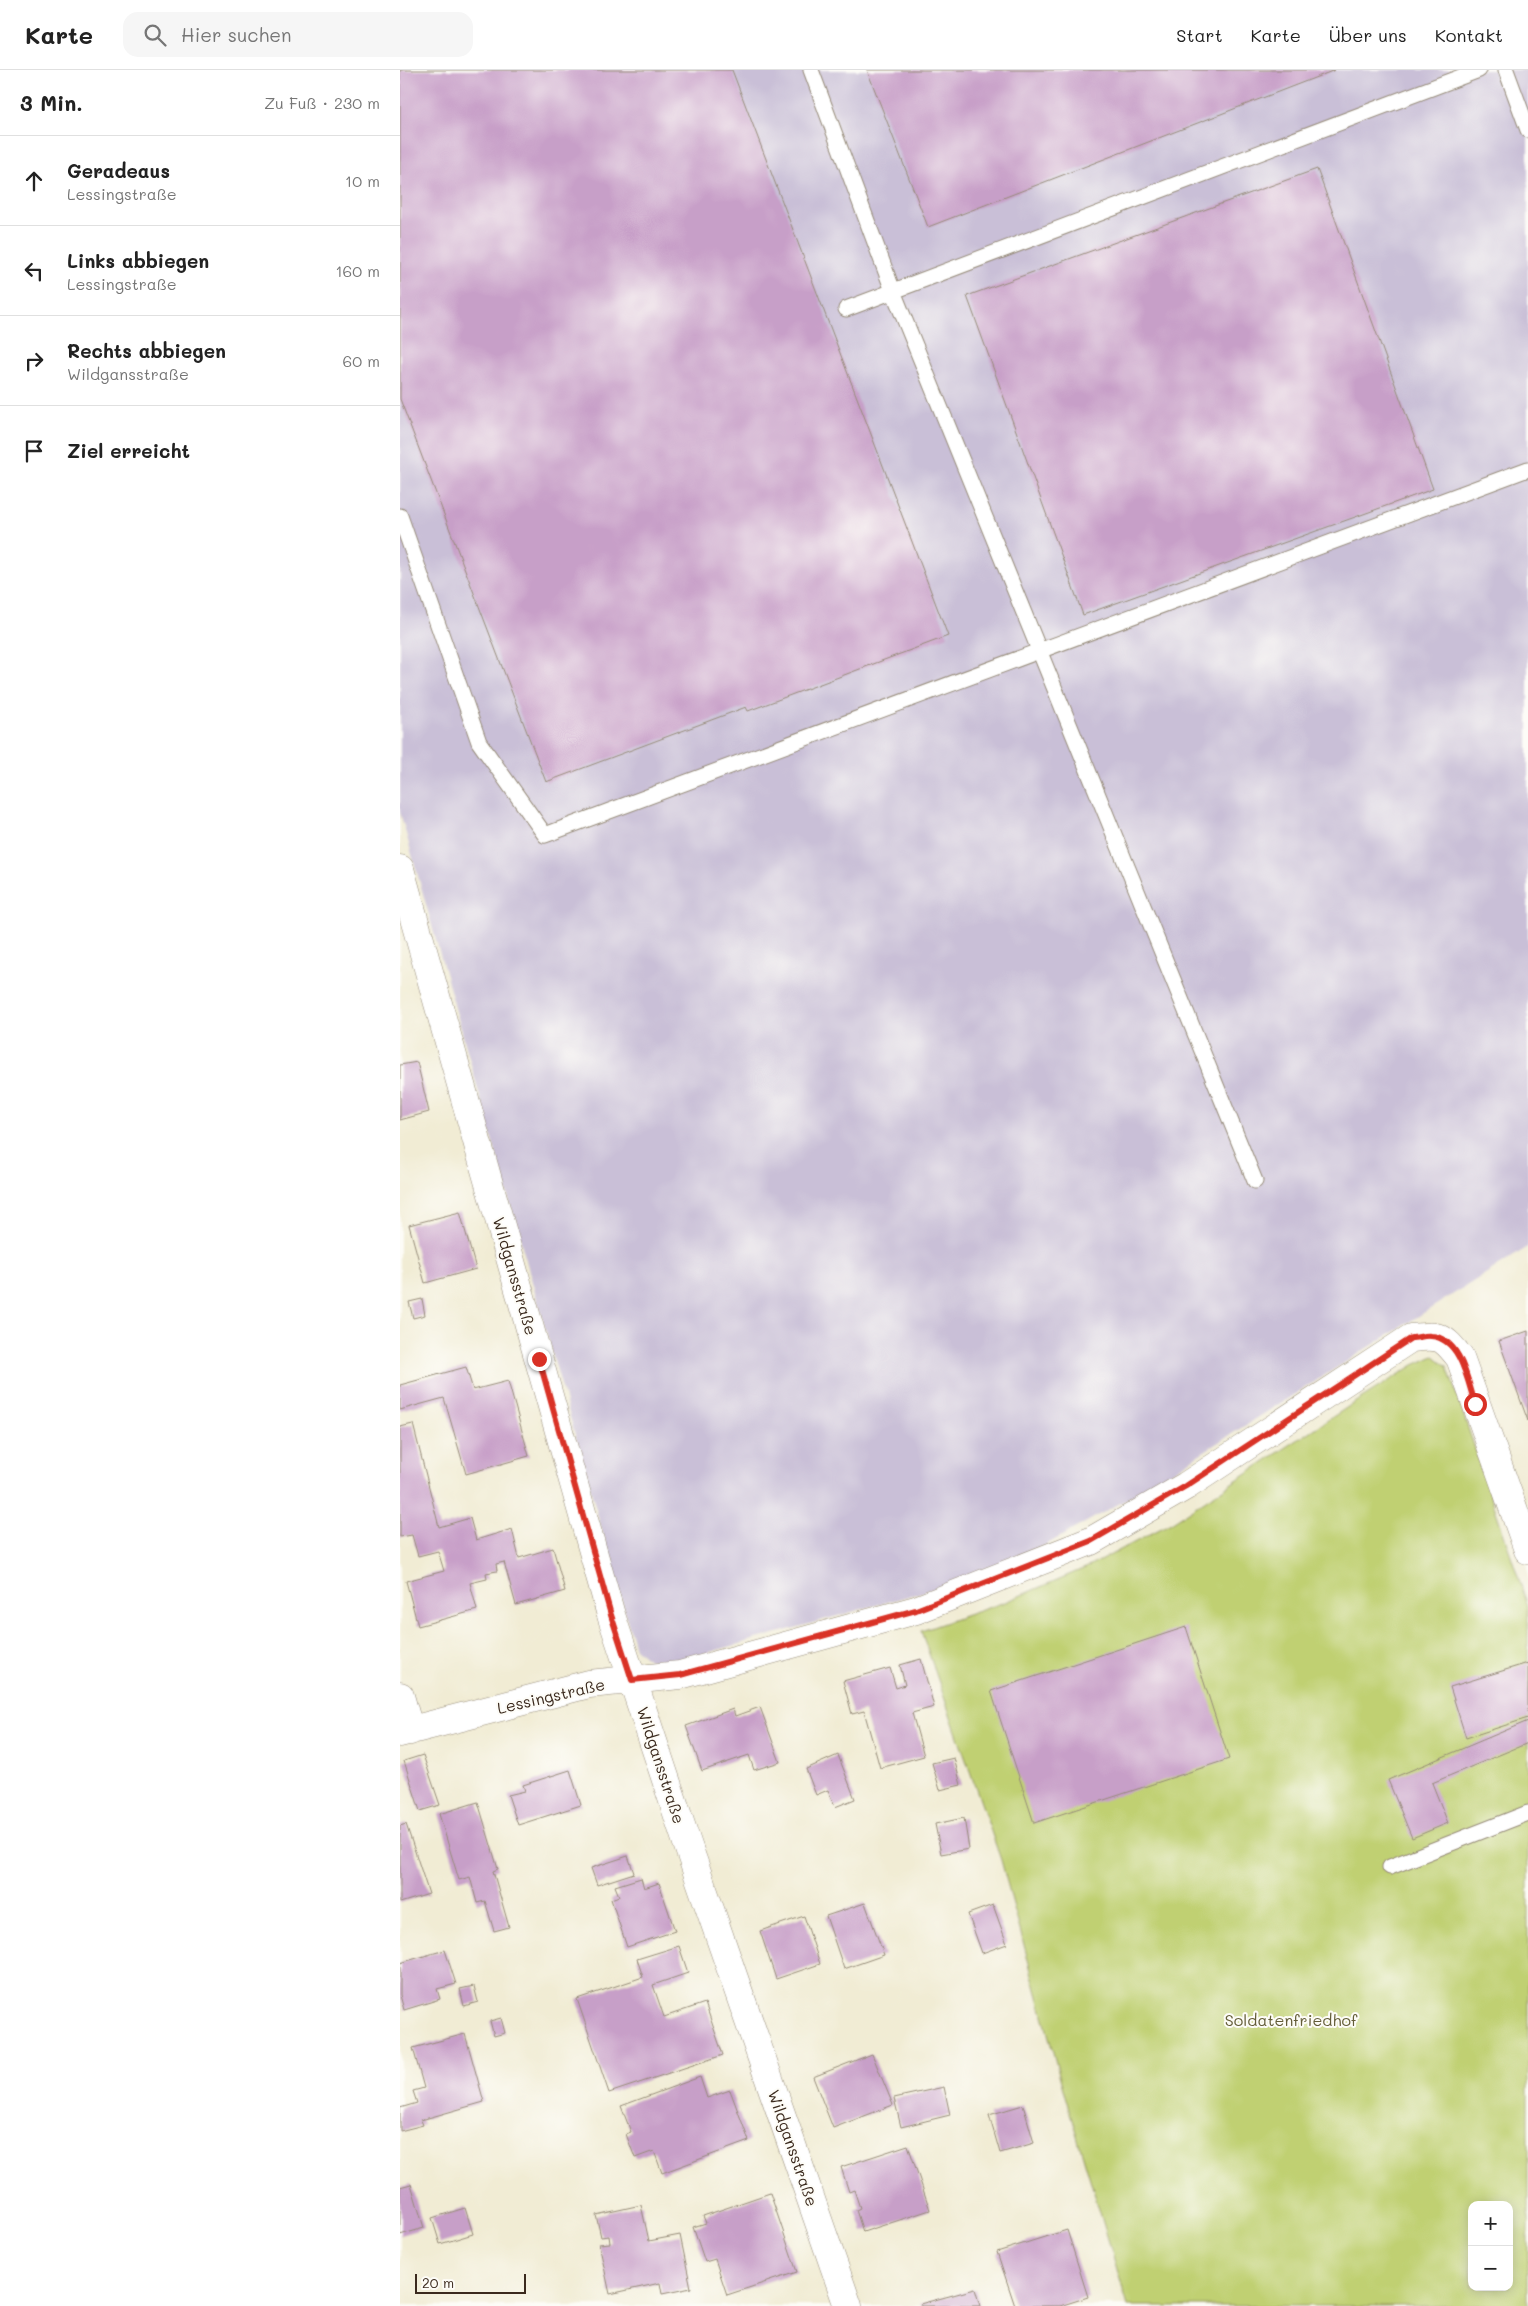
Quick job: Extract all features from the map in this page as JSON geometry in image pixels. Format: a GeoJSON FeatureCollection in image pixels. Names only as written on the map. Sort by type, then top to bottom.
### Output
{"type":"FeatureCollection","features":[{"type":"Feature","properties":{"kind":"street","name":"Wildgansstraße"},"geometry":{"type":"LineString","coordinates":[[400,870],[608,1606],[688,1846],[848,2306]]}},
{"type":"Feature","properties":{"kind":"street","name":"Lessingstraße"},"geometry":{"type":"LineString","coordinates":[[405,1732],[589,1684],[680,1675],[916,1610],[1091,1541],[1186,1486],[1411,1338],[1431,1336],[1445,1340],[1460,1358],[1528,1550]]}},
{"type":"Feature","properties":{"kind":"street"},"geometry":{"type":"LineString","coordinates":[[400,1696],[405,1732]]}},
{"type":"Feature","properties":{"kind":"lane"},"geometry":{"type":"LineString","coordinates":[[811,70],[893,291],[1255,1181]]}},
{"type":"Feature","properties":{"kind":"lane"},"geometry":{"type":"LineString","coordinates":[[846,308],[1479,70]]}},
{"type":"Feature","properties":{"kind":"lane"},"geometry":{"type":"LineString","coordinates":[[1506,70],[1528,130]]}},
{"type":"Feature","properties":{"kind":"lane"},"geometry":{"type":"LineString","coordinates":[[400,516],[479,742],[545,835],[1528,470]]}},
{"type":"Feature","properties":{"kind":"lane"},"geometry":{"type":"LineString","coordinates":[[1390,1867],[1528,1814]]}},
{"type":"Feature","properties":{"kind":"shaded area"},"geometry":{"type":"Polygon","coordinates":[[[400,70],[1528,70],[1528,1247],[1138,1493],[1042,1547],[937,1588],[689,1658],[666,1662],[649,1660],[635,1648],[400,812],[400,70]]]}},
{"type":"Feature","properties":{"kind":"green space","name":"Soldatenfriedhof"},"geometry":{"type":"Polygon","coordinates":[[[1434,1356],[1447,1366],[1528,1606],[1528,2306],[1128,2306],[1063,2089],[1001,1860],[921,1631],[1005,1602],[1090,1566],[1171,1523],[1414,1365],[1434,1356]]]}},
{"type":"Feature","properties":{"kind":"building"},"geometry":{"type":"Polygon","coordinates":[[[400,70],[732,70],[948,636],[748,711],[746,707],[546,782],[400,399],[400,70]]]}},
{"type":"Feature","properties":{"kind":"building"},"geometry":{"type":"Polygon","coordinates":[[[867,70],[1335,70],[928,227],[867,70]]]}},
{"type":"Feature","properties":{"kind":"building"},"geometry":{"type":"Polygon","coordinates":[[[1317,169],[1433,489],[1083,615],[967,296],[1317,169]]]}},
{"type":"Feature","properties":{"kind":"building"},"geometry":{"type":"Polygon","coordinates":[[[417,1062],[429,1112],[400,1120],[400,1065],[417,1062]]]}},
{"type":"Feature","properties":{"kind":"building"},"geometry":{"type":"Polygon","coordinates":[[[460,1212],[476,1269],[425,1283],[409,1225],[460,1212]]]}},
{"type":"Feature","properties":{"kind":"building"},"geometry":{"type":"Polygon","coordinates":[[[422,1299],[425,1315],[413,1318],[409,1302],[422,1299]]]}},
{"type":"Feature","properties":{"kind":"building"},"geometry":{"type":"Polygon","coordinates":[[[1528,1331],[1528,1421],[1499,1341],[1528,1331]]]}},
{"type":"Feature","properties":{"kind":"building"},"geometry":{"type":"Polygon","coordinates":[[[466,1367],[473,1390],[508,1381],[529,1456],[466,1474],[444,1398],[400,1410],[400,1385],[466,1367]]]}},
{"type":"Feature","properties":{"kind":"building"},"geometry":{"type":"Polygon","coordinates":[[[413,1424],[439,1527],[470,1518],[476,1540],[512,1529],[519,1558],[553,1548],[565,1591],[516,1605],[504,1562],[496,1564],[497,1571],[486,1573],[487,1579],[470,1583],[477,1610],[418,1626],[406,1581],[444,1571],[438,1551],[418,1556],[412,1535],[400,1537],[400,1427],[413,1424]]]}},
{"type":"Feature","properties":{"kind":"building"},"geometry":{"type":"Polygon","coordinates":[[[1186,1627],[1229,1759],[1034,1823],[991,1691],[1186,1627]]]}},
{"type":"Feature","properties":{"kind":"building"},"geometry":{"type":"Polygon","coordinates":[[[921,1659],[934,1707],[912,1713],[924,1756],[880,1768],[864,1711],[852,1714],[843,1681],[890,1668],[896,1688],[905,1685],[900,1665],[921,1659]]]}},
{"type":"Feature","properties":{"kind":"building"},"geometry":{"type":"Polygon","coordinates":[[[1528,1663],[1528,1718],[1466,1738],[1450,1687],[1528,1663]]]}},
{"type":"Feature","properties":{"kind":"building"},"geometry":{"type":"Polygon","coordinates":[[[760,1707],[780,1762],[754,1770],[749,1755],[702,1771],[686,1726],[733,1709],[735,1716],[760,1707]]]}},
{"type":"Feature","properties":{"kind":"building"},"geometry":{"type":"Polygon","coordinates":[[[1528,1721],[1528,1743],[1432,1783],[1448,1823],[1412,1838],[1388,1780],[1528,1721]]]}},
{"type":"Feature","properties":{"kind":"building"},"geometry":{"type":"Polygon","coordinates":[[[423,1755],[440,1805],[420,1811],[404,1761],[423,1755]]]}},
{"type":"Feature","properties":{"kind":"building"},"geometry":{"type":"Polygon","coordinates":[[[838,1755],[855,1799],[835,1807],[828,1790],[816,1795],[806,1769],[838,1755]]]}},
{"type":"Feature","properties":{"kind":"building"},"geometry":{"type":"Polygon","coordinates":[[[954,1758],[961,1785],[940,1790],[932,1763],[954,1758]]]}},
{"type":"Feature","properties":{"kind":"building"},"geometry":{"type":"Polygon","coordinates":[[[570,1770],[581,1805],[518,1825],[508,1795],[525,1791],[523,1785],[570,1770]]]}},
{"type":"Feature","properties":{"kind":"building"},"geometry":{"type":"Polygon","coordinates":[[[478,1802],[498,1869],[493,1871],[509,1927],[494,1931],[485,1901],[477,1903],[470,1877],[459,1880],[439,1814],[478,1802]]]}},
{"type":"Feature","properties":{"kind":"building"},"geometry":{"type":"Polygon","coordinates":[[[964,1818],[969,1849],[941,1854],[935,1824],[964,1818]]]}},
{"type":"Feature","properties":{"kind":"building"},"geometry":{"type":"Polygon","coordinates":[[[406,1824],[429,1894],[400,1903],[400,1826],[406,1824]]]}},
{"type":"Feature","properties":{"kind":"building"},"geometry":{"type":"Polygon","coordinates":[[[628,1856],[634,1873],[597,1885],[591,1868],[628,1856]]]}},
{"type":"Feature","properties":{"kind":"building"},"geometry":{"type":"Polygon","coordinates":[[[641,1878],[644,1888],[659,1883],[675,1931],[627,1947],[611,1899],[619,1896],[615,1886],[641,1878]]]}},
{"type":"Feature","properties":{"kind":"building"},"geometry":{"type":"Polygon","coordinates":[[[865,1903],[884,1955],[844,1969],[826,1916],[865,1903]]]}},
{"type":"Feature","properties":{"kind":"building"},"geometry":{"type":"Polygon","coordinates":[[[993,1905],[1007,1944],[982,1953],[968,1914],[993,1905]]]}},
{"type":"Feature","properties":{"kind":"building"},"geometry":{"type":"Polygon","coordinates":[[[804,1916],[820,1964],[776,1979],[760,1931],[804,1916]]]}},
{"type":"Feature","properties":{"kind":"building"},"geometry":{"type":"Polygon","coordinates":[[[679,1946],[688,1973],[653,1985],[664,2017],[705,2003],[723,2055],[609,2093],[577,1999],[643,1977],[637,1959],[679,1946]]]}},
{"type":"Feature","properties":{"kind":"building"},"geometry":{"type":"Polygon","coordinates":[[[445,1950],[456,1984],[437,1989],[440,1999],[404,2010],[400,1995],[400,1963],[445,1950]]]}},
{"type":"Feature","properties":{"kind":"building"},"geometry":{"type":"Polygon","coordinates":[[[474,1986],[478,2002],[464,2006],[460,1989],[474,1986]]]}},
{"type":"Feature","properties":{"kind":"building"},"geometry":{"type":"Polygon","coordinates":[[[501,2018],[505,2033],[494,2036],[490,2021],[501,2018]]]}},
{"type":"Feature","properties":{"kind":"building"},"geometry":{"type":"Polygon","coordinates":[[[465,2034],[484,2102],[421,2120],[423,2125],[400,2131],[400,2108],[417,2103],[413,2091],[424,2088],[413,2048],[465,2034]]]}},
{"type":"Feature","properties":{"kind":"building"},"geometry":{"type":"Polygon","coordinates":[[[872,2054],[893,2105],[833,2128],[813,2077],[872,2054]]]}},
{"type":"Feature","properties":{"kind":"building"},"geometry":{"type":"Polygon","coordinates":[[[700,2077],[707,2098],[730,2090],[749,2141],[662,2173],[654,2151],[635,2158],[626,2134],[631,2132],[621,2106],[700,2077]]]}},
{"type":"Feature","properties":{"kind":"building"},"geometry":{"type":"Polygon","coordinates":[[[944,2087],[950,2115],[901,2127],[894,2098],[944,2087]]]}},
{"type":"Feature","properties":{"kind":"building"},"geometry":{"type":"Polygon","coordinates":[[[1023,2105],[1034,2143],[1000,2153],[989,2115],[1023,2105]]]}},
{"type":"Feature","properties":{"kind":"building"},"geometry":{"type":"Polygon","coordinates":[[[908,2145],[930,2210],[863,2232],[856,2210],[860,2208],[854,2190],[849,2192],[841,2167],[908,2145]]]}},
{"type":"Feature","properties":{"kind":"building"},"geometry":{"type":"Polygon","coordinates":[[[411,2184],[424,2228],[400,2235],[400,2187],[411,2184]]]}},
{"type":"Feature","properties":{"kind":"building"},"geometry":{"type":"Polygon","coordinates":[[[770,2193],[797,2272],[727,2295],[715,2259],[705,2262],[693,2227],[706,2223],[703,2216],[770,2193]]]}},
{"type":"Feature","properties":{"kind":"building"},"geometry":{"type":"Polygon","coordinates":[[[641,2205],[649,2241],[680,2235],[691,2288],[662,2294],[660,2283],[610,2294],[599,2244],[610,2243],[609,2236],[601,2237],[596,2215],[641,2205]]]}},
{"type":"Feature","properties":{"kind":"building"},"geometry":{"type":"Polygon","coordinates":[[[465,2208],[473,2234],[440,2244],[432,2218],[465,2208]]]}},
{"type":"Feature","properties":{"kind":"building"},"geometry":{"type":"Polygon","coordinates":[[[1067,2230],[1088,2297],[1060,2306],[1015,2306],[997,2252],[1067,2230]]]}},
{"type":"Feature","properties":{"kind":"building"},"geometry":{"type":"Polygon","coordinates":[[[975,2289],[980,2306],[921,2306],[920,2304],[975,2289]]]}},
{"type":"Feature","properties":{"kind":"route"},"geometry":{"type":"LineString","coordinates":[[539,1359],[611,1615],[632,1680],[680,1675],[916,1610],[1091,1541],[1186,1486],[1411,1338],[1431,1336],[1445,1340],[1460,1358],[1475,1404]]}}]}
